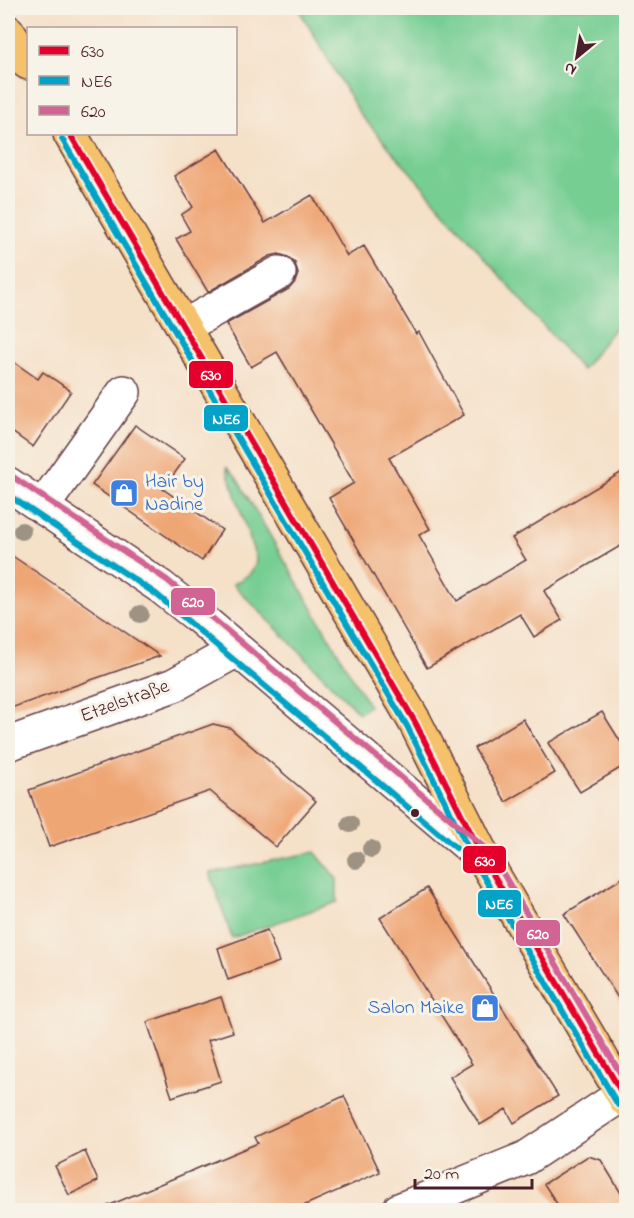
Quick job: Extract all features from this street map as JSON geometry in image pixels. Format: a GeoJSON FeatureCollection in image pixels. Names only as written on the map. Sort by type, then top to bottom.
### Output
{"type":"FeatureCollection","features":[{"type":"Feature","properties":{"kind":"main road"},"geometry":{"type":"LineString","coordinates":[[8,32],[27,61]]}},
{"type":"Feature","properties":{"kind":"main road"},"geometry":{"type":"LineString","coordinates":[[71,135],[415,722],[484,859],[625,1097]]}},
{"type":"Feature","properties":{"kind":"street"},"geometry":{"type":"LineString","coordinates":[[183,327],[279,273]]}},
{"type":"Feature","properties":{"kind":"street"},"geometry":{"type":"LineString","coordinates":[[43,506],[124,392]]}},
{"type":"Feature","properties":{"kind":"street"},"geometry":{"type":"LineString","coordinates":[[8,484],[161,587],[484,859]]}},
{"type":"Feature","properties":{"kind":"street","name":"Etzelstraße"},"geometry":{"type":"LineString","coordinates":[[8,744],[174,685],[237,650]]}},
{"type":"Feature","properties":{"kind":"street"},"geometry":{"type":"LineString","coordinates":[[399,1210],[526,1158],[625,1097]]}},
{"type":"Feature","properties":{"kind":"green space"},"geometry":{"type":"Polygon","coordinates":[[[298,8],[626,8],[626,314],[582,370],[360,114],[298,8]]]}},
{"type":"Feature","properties":{"kind":"green space"},"geometry":{"type":"Polygon","coordinates":[[[226,467],[236,477],[369,706],[359,713],[233,584],[252,571],[256,558],[226,467]]]}},
{"type":"Feature","properties":{"kind":"green space"},"geometry":{"type":"Polygon","coordinates":[[[315,852],[337,879],[337,902],[232,938],[210,873],[315,852]]]}},
{"type":"Feature","properties":{"kind":"building"},"geometry":{"type":"Polygon","coordinates":[[[219,149],[265,223],[312,195],[347,256],[364,246],[416,334],[419,332],[464,415],[389,458],[430,529],[419,535],[457,601],[526,560],[512,538],[627,469],[627,542],[544,591],[562,620],[534,637],[520,614],[427,668],[329,498],[354,483],[277,352],[251,367],[226,324],[289,289],[298,274],[295,263],[279,254],[270,256],[208,292],[176,239],[190,231],[181,215],[193,207],[174,176],[219,149]]]}},
{"type":"Feature","properties":{"kind":"building"},"geometry":{"type":"Polygon","coordinates":[[[8,358],[38,379],[43,372],[71,391],[33,447],[8,429],[8,358]]]}},
{"type":"Feature","properties":{"kind":"building"},"geometry":{"type":"Polygon","coordinates":[[[135,425],[185,459],[163,489],[222,530],[202,561],[92,485],[135,425]]]}},
{"type":"Feature","properties":{"kind":"building"},"geometry":{"type":"Polygon","coordinates":[[[8,553],[75,598],[160,656],[8,709],[8,553]]]}},
{"type":"Feature","properties":{"kind":"building"},"geometry":{"type":"Polygon","coordinates":[[[602,712],[627,752],[627,764],[580,792],[548,743],[602,712]]]}},
{"type":"Feature","properties":{"kind":"building"},"geometry":{"type":"Polygon","coordinates":[[[523,719],[555,773],[506,802],[474,748],[523,719]]]}},
{"type":"Feature","properties":{"kind":"building"},"geometry":{"type":"Polygon","coordinates":[[[213,724],[230,728],[316,801],[276,847],[210,791],[49,847],[29,790],[213,724]]]}},
{"type":"Feature","properties":{"kind":"building"},"geometry":{"type":"Polygon","coordinates":[[[627,875],[627,1012],[564,914],[627,875]]]}},
{"type":"Feature","properties":{"kind":"building"},"geometry":{"type":"Polygon","coordinates":[[[427,888],[558,1096],[514,1123],[506,1109],[480,1125],[450,1077],[472,1064],[380,918],[427,888]]]}},
{"type":"Feature","properties":{"kind":"building"},"geometry":{"type":"Polygon","coordinates":[[[267,930],[279,962],[228,980],[218,948],[267,930]]]}},
{"type":"Feature","properties":{"kind":"building"},"geometry":{"type":"Polygon","coordinates":[[[221,997],[233,1032],[208,1040],[221,1081],[172,1097],[147,1022],[221,997]]]}},
{"type":"Feature","properties":{"kind":"building"},"geometry":{"type":"Polygon","coordinates":[[[344,1096],[380,1172],[294,1210],[98,1210],[258,1143],[255,1137],[344,1096]]]}},
{"type":"Feature","properties":{"kind":"building"},"geometry":{"type":"Polygon","coordinates":[[[85,1151],[98,1181],[69,1195],[55,1166],[85,1151]]]}},
{"type":"Feature","properties":{"kind":"building"},"geometry":{"type":"Polygon","coordinates":[[[588,1156],[601,1160],[627,1203],[627,1210],[561,1210],[544,1184],[588,1156]]]}},
{"type":"Feature","properties":{"kind":"transit line","name":"630"},"geometry":{"type":"LineString","coordinates":[[71,135],[415,722],[484,859],[626,1100]]}},
{"type":"Feature","properties":{"kind":"transit line","name":"NE6"},"geometry":{"type":"LineString","coordinates":[[62,139],[407,726],[476,864],[618,1105]]}},
{"type":"Feature","properties":{"kind":"transit line","name":"620"},"geometry":{"type":"LineString","coordinates":[[13,477],[167,580],[491,853],[626,1083]]}},
{"type":"Feature","properties":{"kind":"transit line","name":"NE6"},"geometry":{"type":"LineString","coordinates":[[8,495],[156,594],[456,848]]}},
{"type":"Feature","properties":{"kind":"place","name":"Hair by Nadine"},"geometry":{"type":"Point","coordinates":[124,493]}},
{"type":"Feature","properties":{"kind":"place","name":"Salon Maike"},"geometry":{"type":"Point","coordinates":[485,1008]}}]}
